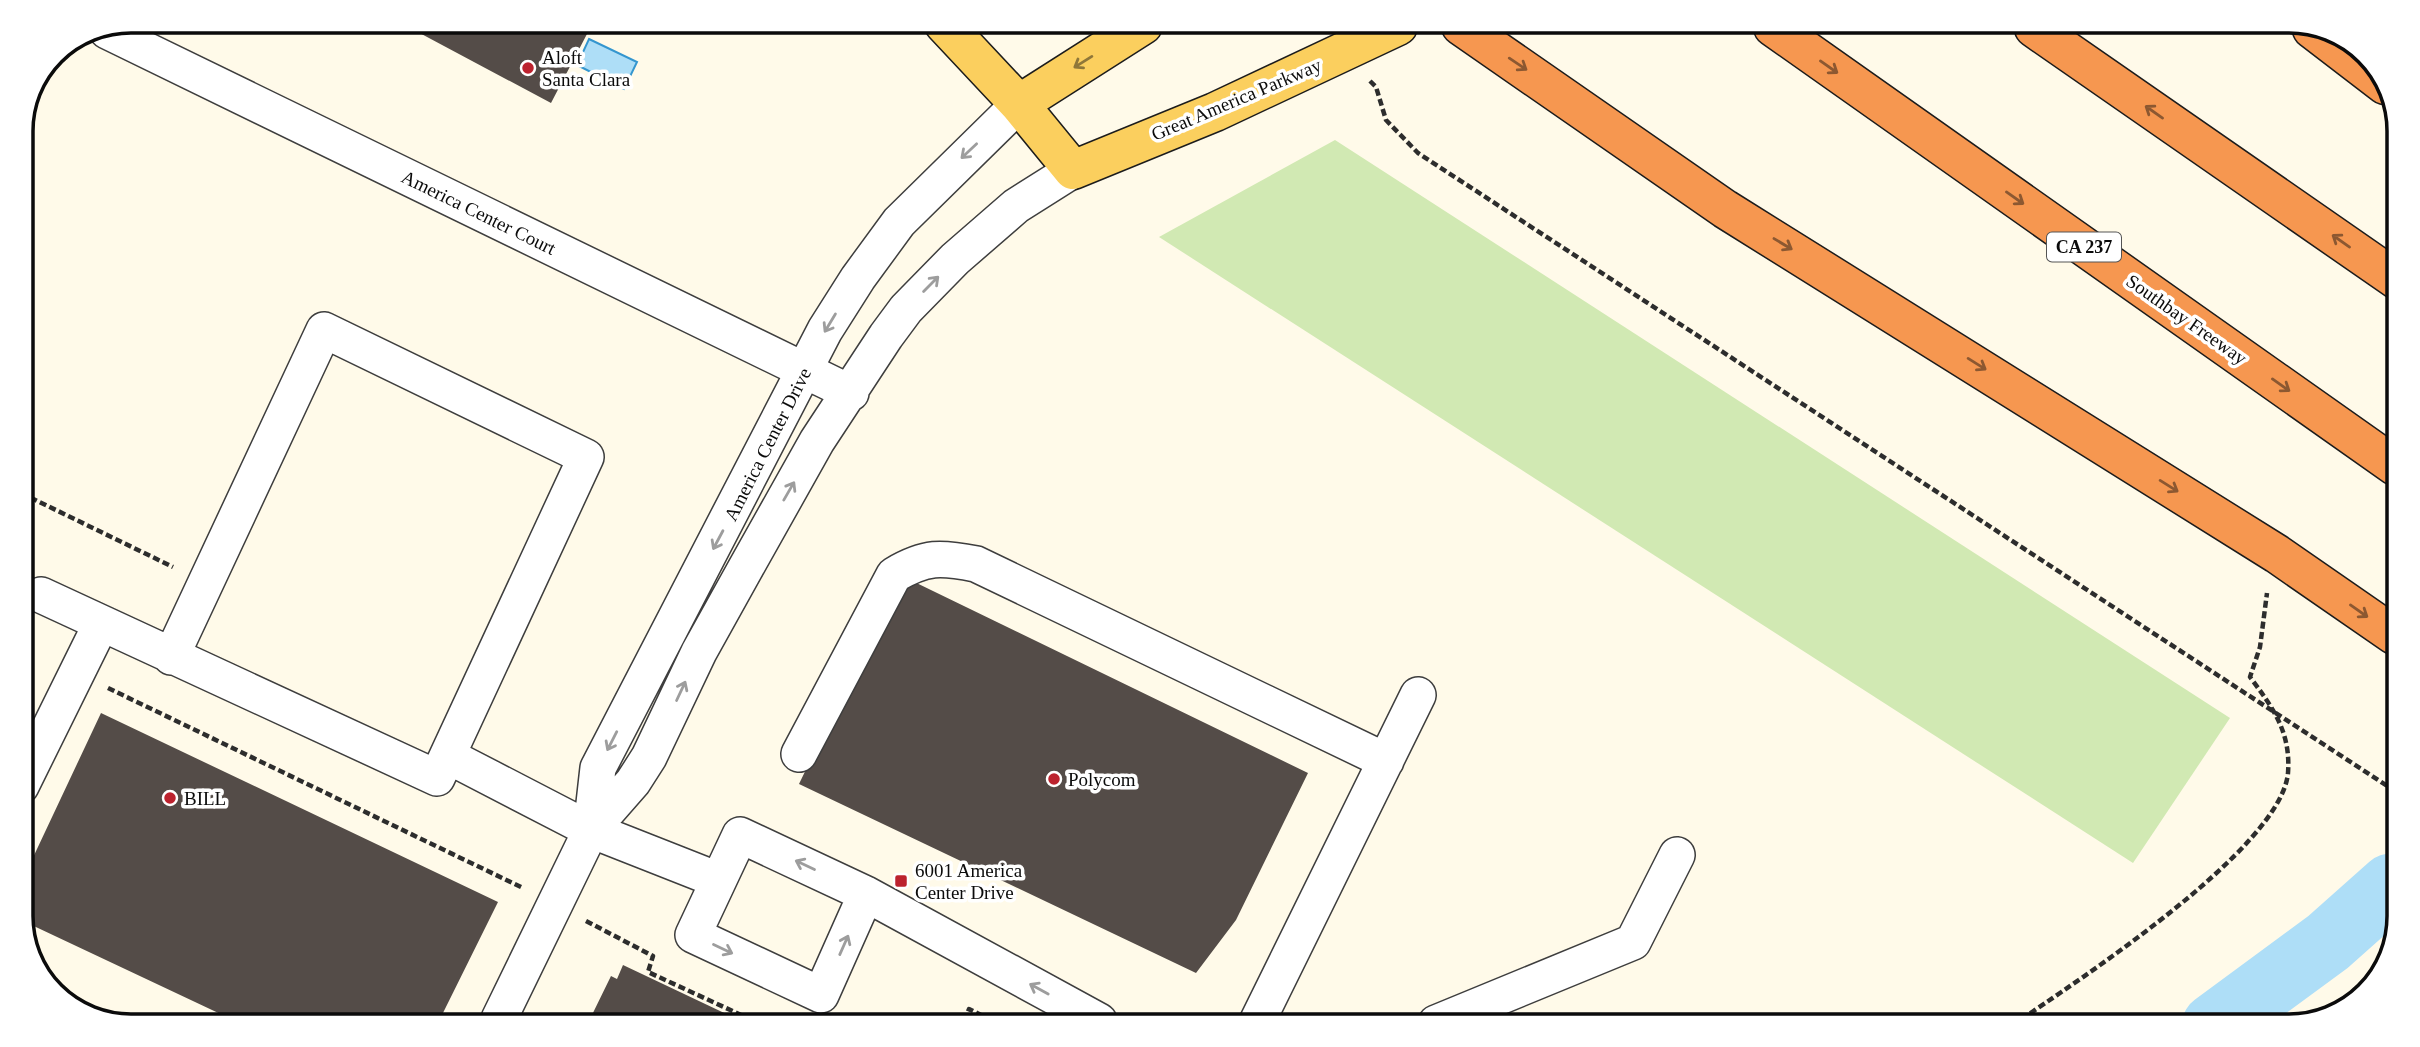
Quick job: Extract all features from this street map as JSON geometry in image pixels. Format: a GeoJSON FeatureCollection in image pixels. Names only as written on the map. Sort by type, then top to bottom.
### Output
{"type":"FeatureCollection","features":[{"type":"Feature","properties":{"kind":"highway"},"geometry":{"type":"LineString","coordinates":[[1471,33],[1725,209],[2277,554],[2387,630]]}},
{"type":"Feature","properties":{"kind":"highway","name":"Southbay Freeway"},"geometry":{"type":"LineString","coordinates":[[1782,33],[2387,460]]}},
{"type":"Feature","properties":{"kind":"highway"},"geometry":{"type":"LineString","coordinates":[[2041,33],[2387,273]]}},
{"type":"Feature","properties":{"kind":"highway"},"geometry":{"type":"LineString","coordinates":[[2330,42],[2363,68]]}},
{"type":"Feature","properties":{"kind":"main road"},"geometry":{"type":"LineString","coordinates":[[952,33],[1019,104],[1073,170]]}},
{"type":"Feature","properties":{"kind":"main road"},"geometry":{"type":"LineString","coordinates":[[1019,104],[1130,33]]}},
{"type":"Feature","properties":{"kind":"main road","name":"Great America Parkway"},"geometry":{"type":"LineString","coordinates":[[1073,170],[1215,111],[1383,33]]}},
{"type":"Feature","properties":{"kind":"street","name":"America Center Court"},"geometry":{"type":"LineString","coordinates":[[115,35],[851,393]]}},
{"type":"Feature","properties":{"kind":"street","name":"America Center Drive"},"geometry":{"type":"LineString","coordinates":[[591,830],[598,768],[791,402],[805,370],[858,278],[899,222],[1019,104]]}},
{"type":"Feature","properties":{"kind":"street","name":"America Center Drive"},"geometry":{"type":"LineString","coordinates":[[501,1014],[591,830],[633,782],[649,757],[699,652],[817,441],[899,318],[931,284],[1016,206],[1073,170]]}},
{"type":"Feature","properties":{"kind":"street"},"geometry":{"type":"LineString","coordinates":[[41,595],[171,657],[437,778],[586,457],[324,330],[171,657]]}},
{"type":"Feature","properties":{"kind":"street"},"geometry":{"type":"LineString","coordinates":[[799,754],[894,575],[914,563],[940,557],[976,564],[1386,761]]}},
{"type":"Feature","properties":{"kind":"street"},"geometry":{"type":"LineString","coordinates":[[33,762],[101,624]]}},
{"type":"Feature","properties":{"kind":"street"},"geometry":{"type":"LineString","coordinates":[[1261,1014],[1418,695]]}},
{"type":"Feature","properties":{"kind":"street"},"geometry":{"type":"LineString","coordinates":[[448,756],[591,830],[718,880]]}},
{"type":"Feature","properties":{"kind":"street"},"geometry":{"type":"LineString","coordinates":[[866,894],[821,995],[693,935],[740,835],[866,894],[1085,1014]]}},
{"type":"Feature","properties":{"kind":"street"},"geometry":{"type":"LineString","coordinates":[[1458,1014],[1633,942],[1677,855]]}},
{"type":"Feature","properties":{"kind":"path"},"geometry":{"type":"LineString","coordinates":[[1376,87],[1387,120],[1418,153],[2387,786]]}},
{"type":"Feature","properties":{"kind":"path"},"geometry":{"type":"LineString","coordinates":[[33,499],[150,557]]}},
{"type":"Feature","properties":{"kind":"path"},"geometry":{"type":"LineString","coordinates":[[2029,1014],[2111,957],[2251,840],[2279,803],[2288,775],[2288,742],[2278,714],[2250,677],[2260,647],[2266,595],[2277,554]]}},
{"type":"Feature","properties":{"kind":"path"},"geometry":{"type":"LineString","coordinates":[[77,673],[533,892]]}},
{"type":"Feature","properties":{"kind":"path"},"geometry":{"type":"LineString","coordinates":[[584,920],[653,956],[648,972],[739,1014]]}},
{"type":"Feature","properties":{"kind":"green space"},"geometry":{"type":"Polygon","coordinates":[[[1335,140],[2230,718],[2133,863],[1159,237],[1335,140]]]}},
{"type":"Feature","properties":{"kind":"water"},"geometry":{"type":"Polygon","coordinates":[[[589,39],[637,62],[624,89],[577,65],[589,39]]]}},
{"type":"Feature","properties":{"kind":"building","name":"Aloft Santa Clara"},"geometry":{"type":"Polygon","coordinates":[[[420,33],[587,34],[551,103],[420,33]]]}},
{"type":"Feature","properties":{"kind":"building","name":"Polycom"},"geometry":{"type":"Polygon","coordinates":[[[900,575],[1308,773],[1236,920],[1196,973],[799,784],[900,575]]]}},
{"type":"Feature","properties":{"kind":"building","name":"BILL"},"geometry":{"type":"Polygon","coordinates":[[[101,713],[498,902],[442,1014],[221,1014],[34,926],[33,858],[101,713]]]}},
{"type":"Feature","properties":{"kind":"building"},"geometry":{"type":"Polygon","coordinates":[[[623,965],[726,1014],[592,1014],[611,976],[617,979],[623,965]]]}},
{"type":"Feature","properties":{"kind":"waterway"},"geometry":{"type":"LineString","coordinates":[[2230,1014],[2328,942],[2387,890]]}},
{"type":"Feature","properties":{"kind":"place","name":"Aloft Santa Clara"},"geometry":{"type":"Point","coordinates":[528,68]}},
{"type":"Feature","properties":{"kind":"place","name":"Polycom"},"geometry":{"type":"Point","coordinates":[1054,779]}},
{"type":"Feature","properties":{"kind":"place","name":"BILL"},"geometry":{"type":"Point","coordinates":[170,798]}},
{"type":"Feature","properties":{"kind":"place","name":"6001 America Center Drive"},"geometry":{"type":"Point","coordinates":[901,881]}}]}
